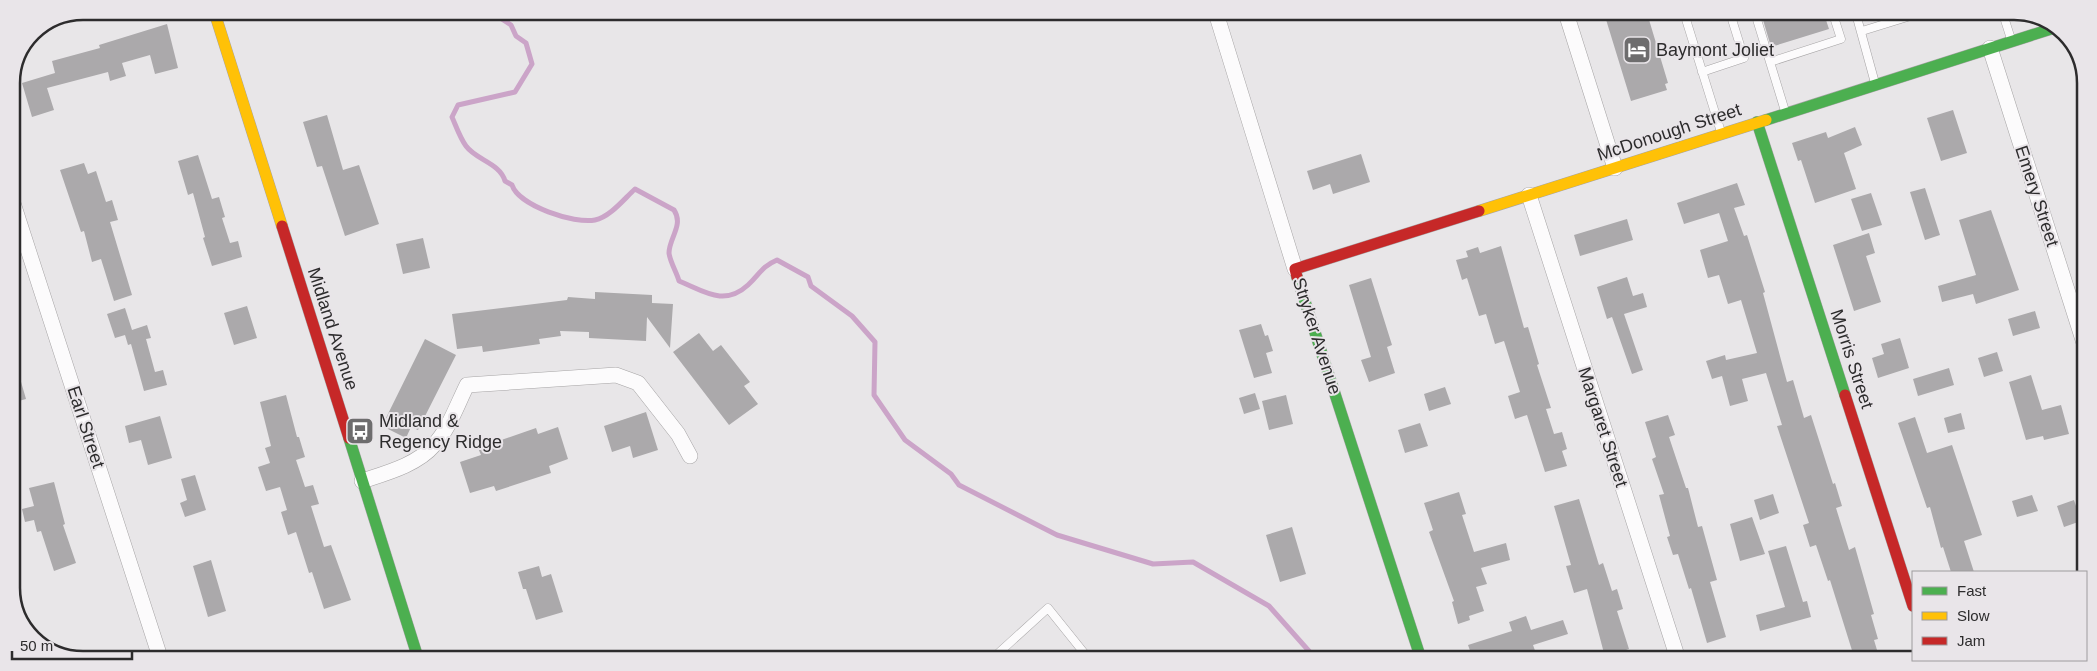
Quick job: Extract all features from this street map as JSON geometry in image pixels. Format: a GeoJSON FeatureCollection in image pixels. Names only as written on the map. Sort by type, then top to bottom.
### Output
{"type":"FeatureCollection","features":[{"type":"Feature","properties":{"kind":"street","name":"Midland Avenue"},"geometry":{"type":"LineString","coordinates":[[217,20],[416,651]]}},
{"type":"Feature","properties":{"kind":"street","name":"Stryker Avenue"},"geometry":{"type":"LineString","coordinates":[[1218,20],[1295,270],[1418,651]]}},
{"type":"Feature","properties":{"kind":"street"},"geometry":{"type":"LineString","coordinates":[[1568,20],[1614,168]]}},
{"type":"Feature","properties":{"kind":"street","name":"McDonough Street"},"geometry":{"type":"LineString","coordinates":[[1295,270],[2047,30]]}},
{"type":"Feature","properties":{"kind":"street","name":"Emery Street"},"geometry":{"type":"LineString","coordinates":[[1990,48],[2077,321]]}},
{"type":"Feature","properties":{"kind":"street","name":"Morris Street"},"geometry":{"type":"LineString","coordinates":[[1757,122],[1912,603]]}},
{"type":"Feature","properties":{"kind":"street","name":"Margaret Street"},"geometry":{"type":"LineString","coordinates":[[1529,195],[1675,651]]}},
{"type":"Feature","properties":{"kind":"street","name":"Earl Street"},"geometry":{"type":"LineString","coordinates":[[20,224],[158,651]]}},
{"type":"Feature","properties":{"kind":"street"},"geometry":{"type":"LineString","coordinates":[[362,481],[403,467],[433,447],[443,434],[467,385],[493,382],[616,375],[638,383],[678,434],[690,456]]}},
{"type":"Feature","properties":{"kind":"lane"},"geometry":{"type":"LineString","coordinates":[[1686,20],[1722,134]]}},
{"type":"Feature","properties":{"kind":"lane"},"geometry":{"type":"LineString","coordinates":[[1702,72],[1744,58],[1732,20]]}},
{"type":"Feature","properties":{"kind":"lane"},"geometry":{"type":"LineString","coordinates":[[1757,20],[1786,113]]}},
{"type":"Feature","properties":{"kind":"lane"},"geometry":{"type":"LineString","coordinates":[[1770,62],[1841,39],[1835,20]]}},
{"type":"Feature","properties":{"kind":"lane"},"geometry":{"type":"LineString","coordinates":[[1858,20],[1875,85]]}},
{"type":"Feature","properties":{"kind":"lane"},"geometry":{"type":"LineString","coordinates":[[1862,31],[1898,20]]}},
{"type":"Feature","properties":{"kind":"lane"},"geometry":{"type":"LineString","coordinates":[[2005,20],[2011,41]]}},
{"type":"Feature","properties":{"kind":"lane"},"geometry":{"type":"LineString","coordinates":[[1001,651],[1048,608],[1083,651]]}},
{"type":"Feature","properties":{"kind":"building","name":"Baymont Joliet"},"geometry":{"type":"Polygon","coordinates":[[[1606,20],[1649,20],[1668,83],[1665,84],[1667,90],[1631,101],[1606,20]]]}},
{"type":"Feature","properties":{"kind":"building"},"geometry":{"type":"Polygon","coordinates":[[[1763,20],[1826,20],[1829,29],[1771,47],[1763,20]]]}},
{"type":"Feature","properties":{"kind":"building"},"geometry":{"type":"Polygon","coordinates":[[[167,24],[178,68],[155,74],[150,55],[122,63],[126,76],[110,81],[108,72],[47,88],[54,110],[32,117],[22,83],[55,73],[52,61],[100,48],[99,45],[167,24]]]}},
{"type":"Feature","properties":{"kind":"building"},"geometry":{"type":"Polygon","coordinates":[[[1953,110],[1967,153],[1941,161],[1927,118],[1953,110]]]}},
{"type":"Feature","properties":{"kind":"building"},"geometry":{"type":"Polygon","coordinates":[[[327,115],[343,170],[359,165],[379,224],[345,236],[322,166],[317,167],[303,122],[327,115]]]}},
{"type":"Feature","properties":{"kind":"building"},"geometry":{"type":"Polygon","coordinates":[[[1855,127],[1862,145],[1844,153],[1856,189],[1815,203],[1801,160],[1798,161],[1792,143],[1826,132],[1828,138],[1855,127]]]}},
{"type":"Feature","properties":{"kind":"building"},"geometry":{"type":"Polygon","coordinates":[[[1361,154],[1370,182],[1333,194],[1330,184],[1313,190],[1307,171],[1361,154]]]}},
{"type":"Feature","properties":{"kind":"building"},"geometry":{"type":"Polygon","coordinates":[[[198,155],[212,199],[219,197],[225,217],[222,218],[230,243],[238,241],[242,257],[212,266],[203,238],[205,237],[193,193],[188,195],[178,161],[198,155]]]}},
{"type":"Feature","properties":{"kind":"building"},"geometry":{"type":"Polygon","coordinates":[[[84,163],[88,174],[96,171],[106,202],[112,200],[118,220],[110,222],[132,295],[114,301],[101,259],[92,262],[84,231],[81,232],[60,170],[84,163]]]}},
{"type":"Feature","properties":{"kind":"building"},"geometry":{"type":"Polygon","coordinates":[[[1737,183],[1745,205],[1734,208],[1744,236],[1747,235],[1765,292],[1763,293],[1787,382],[1793,380],[1804,418],[1811,415],[1833,484],[1835,483],[1842,506],[1836,508],[1849,550],[1855,547],[1874,614],[1871,615],[1878,639],[1874,640],[1877,651],[1852,651],[1830,580],[1828,581],[1816,545],[1810,547],[1803,525],[1809,523],[1777,426],[1782,425],[1766,373],[1742,379],[1748,401],[1730,406],[1722,376],[1712,379],[1706,361],[1725,355],[1726,360],[1757,353],[1741,300],[1728,304],[1719,275],[1708,278],[1700,250],[1728,241],[1719,213],[1684,224],[1677,203],[1737,183]]]}},
{"type":"Feature","properties":{"kind":"building"},"geometry":{"type":"Polygon","coordinates":[[[1925,188],[1940,235],[1925,240],[1910,192],[1925,188]]]}},
{"type":"Feature","properties":{"kind":"building"},"geometry":{"type":"Polygon","coordinates":[[[1871,193],[1882,225],[1862,231],[1851,199],[1871,193]]]}},
{"type":"Feature","properties":{"kind":"building"},"geometry":{"type":"Polygon","coordinates":[[[1991,210],[2019,290],[1976,304],[1973,294],[1942,302],[1938,286],[1976,275],[1959,220],[1991,210]]]}},
{"type":"Feature","properties":{"kind":"building"},"geometry":{"type":"Polygon","coordinates":[[[1627,219],[1633,240],[1580,256],[1574,235],[1627,219]]]}},
{"type":"Feature","properties":{"kind":"building"},"geometry":{"type":"Polygon","coordinates":[[[1869,233],[1875,253],[1866,256],[1881,302],[1854,311],[1833,245],[1869,233]]]}},
{"type":"Feature","properties":{"kind":"building"},"geometry":{"type":"Polygon","coordinates":[[[423,238],[430,268],[403,274],[396,244],[423,238]]]}},
{"type":"Feature","properties":{"kind":"building"},"geometry":{"type":"Polygon","coordinates":[[[1501,246],[1524,328],[1528,327],[1539,364],[1537,365],[1551,408],[1546,409],[1554,434],[1562,432],[1567,449],[1562,451],[1567,466],[1545,472],[1527,415],[1515,419],[1508,396],[1520,392],[1504,341],[1495,344],[1486,314],[1479,316],[1467,278],[1462,280],[1456,260],[1468,257],[1466,251],[1478,247],[1480,253],[1501,246]]]}},
{"type":"Feature","properties":{"kind":"building"},"geometry":{"type":"Polygon","coordinates":[[[1627,277],[1633,296],[1643,293],[1647,307],[1624,314],[1643,370],[1632,374],[1612,317],[1607,319],[1597,287],[1627,277]]]}},
{"type":"Feature","properties":{"kind":"building"},"geometry":{"type":"Polygon","coordinates":[[[1371,278],[1392,345],[1387,347],[1395,373],[1369,382],[1361,360],[1371,357],[1349,285],[1371,278]]]}},
{"type":"Feature","properties":{"kind":"building"},"geometry":{"type":"Polygon","coordinates":[[[595,292],[652,295],[652,303],[673,304],[670,348],[647,317],[646,341],[589,338],[589,332],[560,331],[561,336],[539,339],[540,344],[483,352],[482,346],[457,349],[452,314],[567,300],[568,297],[595,299],[595,292]]]}},
{"type":"Feature","properties":{"kind":"building"},"geometry":{"type":"Polygon","coordinates":[[[247,306],[257,338],[234,345],[224,313],[247,306]]]}},
{"type":"Feature","properties":{"kind":"building"},"geometry":{"type":"Polygon","coordinates":[[[125,308],[132,330],[147,325],[151,338],[146,339],[155,372],[163,370],[167,385],[144,391],[131,344],[128,345],[125,335],[115,338],[107,314],[125,308]]]}},
{"type":"Feature","properties":{"kind":"building"},"geometry":{"type":"Polygon","coordinates":[[[2035,311],[2040,328],[2013,336],[2008,319],[2035,311]]]}},
{"type":"Feature","properties":{"kind":"building"},"geometry":{"type":"Polygon","coordinates":[[[1261,324],[1265,336],[1268,335],[1273,351],[1266,353],[1272,373],[1254,378],[1239,330],[1261,324]]]}},
{"type":"Feature","properties":{"kind":"building"},"geometry":{"type":"Polygon","coordinates":[[[699,333],[713,351],[721,345],[750,382],[744,386],[758,404],[729,425],[673,352],[699,333]]]}},
{"type":"Feature","properties":{"kind":"building"},"geometry":{"type":"Polygon","coordinates":[[[1900,338],[1909,368],[1878,378],[1872,358],[1884,354],[1881,344],[1900,338]]]}},
{"type":"Feature","properties":{"kind":"building"},"geometry":{"type":"Polygon","coordinates":[[[425,339],[456,355],[418,430],[411,427],[406,438],[382,426],[425,339]]]}},
{"type":"Feature","properties":{"kind":"building"},"geometry":{"type":"Polygon","coordinates":[[[1997,352],[2003,371],[1984,377],[1978,358],[1997,352]]]}},
{"type":"Feature","properties":{"kind":"building"},"geometry":{"type":"Polygon","coordinates":[[[1949,368],[1954,385],[1918,396],[1913,379],[1949,368]]]}},
{"type":"Feature","properties":{"kind":"building"},"geometry":{"type":"Polygon","coordinates":[[[2031,375],[2042,410],[2061,405],[2069,434],[2044,440],[2043,436],[2026,440],[2009,382],[2031,375]]]}},
{"type":"Feature","properties":{"kind":"building"},"geometry":{"type":"Polygon","coordinates":[[[20,378],[26,399],[20,401],[20,378]]]}},
{"type":"Feature","properties":{"kind":"building"},"geometry":{"type":"Polygon","coordinates":[[[1445,387],[1451,404],[1429,411],[1424,394],[1445,387]]]}},
{"type":"Feature","properties":{"kind":"building"},"geometry":{"type":"Polygon","coordinates":[[[1255,393],[1260,409],[1244,414],[1239,398],[1255,393]]]}},
{"type":"Feature","properties":{"kind":"building"},"geometry":{"type":"Polygon","coordinates":[[[286,395],[297,437],[299,437],[305,457],[296,460],[305,487],[313,485],[319,504],[311,506],[324,547],[331,545],[351,600],[324,609],[312,572],[309,573],[296,532],[288,535],[281,512],[287,510],[280,487],[266,491],[258,467],[270,463],[265,448],[271,446],[260,402],[286,395]]]}},
{"type":"Feature","properties":{"kind":"building"},"geometry":{"type":"Polygon","coordinates":[[[1286,395],[1293,424],[1269,430],[1262,401],[1286,395]]]}},
{"type":"Feature","properties":{"kind":"building"},"geometry":{"type":"Polygon","coordinates":[[[646,412],[658,450],[633,458],[630,446],[612,452],[604,426],[646,412]]]}},
{"type":"Feature","properties":{"kind":"building"},"geometry":{"type":"Polygon","coordinates":[[[1961,413],[1965,429],[1948,433],[1944,418],[1961,413]]]}},
{"type":"Feature","properties":{"kind":"building"},"geometry":{"type":"Polygon","coordinates":[[[1668,415],[1675,435],[1669,437],[1686,488],[1688,488],[1698,527],[1702,526],[1717,580],[1710,582],[1726,637],[1707,643],[1691,588],[1689,589],[1678,554],[1673,555],[1667,537],[1670,536],[1659,495],[1664,494],[1652,459],[1656,457],[1645,422],[1668,415]]]}},
{"type":"Feature","properties":{"kind":"building"},"geometry":{"type":"Polygon","coordinates":[[[160,416],[172,458],[148,465],[141,440],[129,443],[125,426],[160,416]]]}},
{"type":"Feature","properties":{"kind":"building"},"geometry":{"type":"Polygon","coordinates":[[[1915,417],[1927,453],[1952,445],[1982,535],[1964,541],[1974,571],[1951,571],[1943,547],[1941,548],[1930,507],[1927,508],[1898,423],[1915,417]]]}},
{"type":"Feature","properties":{"kind":"building"},"geometry":{"type":"Polygon","coordinates":[[[1420,423],[1428,446],[1405,453],[1398,430],[1420,423]]]}},
{"type":"Feature","properties":{"kind":"building"},"geometry":{"type":"Polygon","coordinates":[[[558,427],[568,459],[549,466],[551,473],[496,491],[494,486],[470,493],[460,462],[481,455],[478,448],[536,428],[538,434],[558,427]]]}},
{"type":"Feature","properties":{"kind":"building"},"geometry":{"type":"Polygon","coordinates":[[[195,475],[206,510],[185,517],[180,503],[187,500],[181,479],[195,475]]]}},
{"type":"Feature","properties":{"kind":"building"},"geometry":{"type":"Polygon","coordinates":[[[54,482],[65,524],[63,525],[76,563],[54,571],[41,531],[37,532],[34,520],[25,522],[22,509],[34,506],[29,488],[54,482]]]}},
{"type":"Feature","properties":{"kind":"building"},"geometry":{"type":"Polygon","coordinates":[[[1459,492],[1466,514],[1462,515],[1474,552],[1506,543],[1510,560],[1481,568],[1487,584],[1476,587],[1484,611],[1469,616],[1470,620],[1458,624],[1452,602],[1454,601],[1429,532],[1433,530],[1424,503],[1459,492]]]}},
{"type":"Feature","properties":{"kind":"building"},"geometry":{"type":"Polygon","coordinates":[[[1773,494],[1779,513],[1760,520],[1754,500],[1773,494]]]}},
{"type":"Feature","properties":{"kind":"building"},"geometry":{"type":"Polygon","coordinates":[[[2032,495],[2038,511],[2017,517],[2012,501],[2032,495]]]}},
{"type":"Feature","properties":{"kind":"building"},"geometry":{"type":"Polygon","coordinates":[[[1579,499],[1599,565],[1603,563],[1612,591],[1617,589],[1623,609],[1617,611],[1629,649],[1623,651],[1603,651],[1587,589],[1574,593],[1566,566],[1571,565],[1554,506],[1579,499]]]}},
{"type":"Feature","properties":{"kind":"building"},"geometry":{"type":"Polygon","coordinates":[[[2074,500],[2077,509],[2077,522],[2064,527],[2057,506],[2074,500]]]}},
{"type":"Feature","properties":{"kind":"building"},"geometry":{"type":"Polygon","coordinates":[[[1752,517],[1765,554],[1740,561],[1730,524],[1752,517]]]}},
{"type":"Feature","properties":{"kind":"building"},"geometry":{"type":"Polygon","coordinates":[[[1292,527],[1306,574],[1280,582],[1266,535],[1292,527]]]}},
{"type":"Feature","properties":{"kind":"building"},"geometry":{"type":"Polygon","coordinates":[[[1786,546],[1803,602],[1807,601],[1811,617],[1760,631],[1756,615],[1785,607],[1768,551],[1786,546]]]}},
{"type":"Feature","properties":{"kind":"building"},"geometry":{"type":"Polygon","coordinates":[[[211,560],[226,611],[208,617],[193,566],[211,560]]]}},
{"type":"Feature","properties":{"kind":"building"},"geometry":{"type":"Polygon","coordinates":[[[539,566],[542,577],[551,574],[563,612],[536,620],[526,589],[523,589],[518,572],[539,566]]]}},
{"type":"Feature","properties":{"kind":"building"},"geometry":{"type":"Polygon","coordinates":[[[1526,616],[1531,630],[1563,620],[1568,634],[1533,645],[1535,651],[1470,651],[1468,645],[1512,631],[1509,622],[1526,616]]]}},
{"type":"Feature","properties":{"kind":"waterway"},"geometry":{"type":"LineString","coordinates":[[503,20],[511,25],[516,36],[526,43],[532,64],[515,92],[458,105],[452,117],[460,136],[470,151],[498,170],[505,181],[512,185],[525,200],[548,212],[586,221],[601,218],[611,212],[635,189],[674,210],[677,216],[677,226],[669,253],[679,281],[714,295],[731,295],[739,292],[764,268],[777,260],[808,277],[811,286],[852,316],[875,342],[874,395],[905,440],[951,474],[959,485],[1057,535],[1153,564],[1193,562],[1269,606],[1309,651]]}},
{"type":"Feature","properties":{"kind":"traffic: fast"},"geometry":{"type":"LineString","coordinates":[[1766,120],[2047,30]]}},
{"type":"Feature","properties":{"kind":"traffic: fast"},"geometry":{"type":"LineString","coordinates":[[1757,122],[1845,395]]}},
{"type":"Feature","properties":{"kind":"traffic: fast"},"geometry":{"type":"LineString","coordinates":[[1297,277],[1418,651]]}},
{"type":"Feature","properties":{"kind":"traffic: fast"},"geometry":{"type":"LineString","coordinates":[[349,438],[416,651]]}},
{"type":"Feature","properties":{"kind":"traffic: slow"},"geometry":{"type":"LineString","coordinates":[[217,20],[282,226]]}},
{"type":"Feature","properties":{"kind":"traffic: slow"},"geometry":{"type":"LineString","coordinates":[[1479,211],[1766,120]]}},
{"type":"Feature","properties":{"kind":"traffic: jam"},"geometry":{"type":"LineString","coordinates":[[1297,277],[1295,269],[1479,211]]}},
{"type":"Feature","properties":{"kind":"traffic: jam"},"geometry":{"type":"LineString","coordinates":[[282,226],[349,438]]}},
{"type":"Feature","properties":{"kind":"traffic: jam"},"geometry":{"type":"LineString","coordinates":[[1845,395],[1912,603]]}},
{"type":"Feature","properties":{"kind":"place","name":"Baymont Joliet"},"geometry":{"type":"Point","coordinates":[1637,50]}},
{"type":"Feature","properties":{"kind":"place","name":"Midland & Regency Ridge"},"geometry":{"type":"Point","coordinates":[360,431]}}]}
